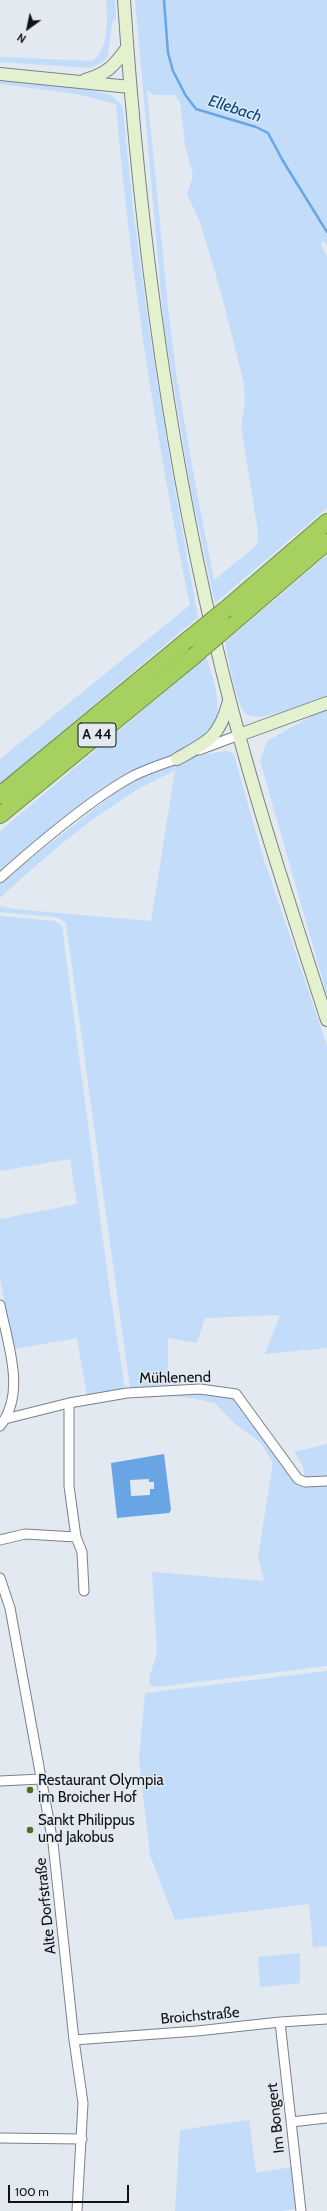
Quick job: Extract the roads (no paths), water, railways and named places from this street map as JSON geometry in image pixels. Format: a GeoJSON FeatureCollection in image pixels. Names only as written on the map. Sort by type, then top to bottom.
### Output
{"type":"FeatureCollection","features":[{"type":"Feature","properties":{"kind":"highway","name":"A 44"},"geometry":{"type":"LineString","coordinates":[[0,795],[226,609],[327,522]]}},
{"type":"Feature","properties":{"kind":"highway","name":"A 44"},"geometry":{"type":"LineString","coordinates":[[0,815],[194,656],[327,542]]}},
{"type":"Feature","properties":{"kind":"main road"},"geometry":{"type":"LineString","coordinates":[[124,0],[130,87],[142,207],[161,361],[187,512],[239,735],[327,1020]]}},
{"type":"Feature","properties":{"kind":"main road"},"geometry":{"type":"LineString","coordinates":[[79,81],[105,73],[127,48]]}},
{"type":"Feature","properties":{"kind":"main road"},"geometry":{"type":"LineString","coordinates":[[0,74],[130,87]]}},
{"type":"Feature","properties":{"kind":"main road"},"geometry":{"type":"LineString","coordinates":[[177,759],[207,742],[215,735],[226,714],[230,700]]}},
{"type":"Feature","properties":{"kind":"main road"},"geometry":{"type":"LineString","coordinates":[[239,735],[327,703]]}},
{"type":"Feature","properties":{"kind":"street"},"geometry":{"type":"LineString","coordinates":[[0,878],[86,808],[118,785],[134,776],[239,735]]}},
{"type":"Feature","properties":{"kind":"street"},"geometry":{"type":"LineString","coordinates":[[0,1305],[13,1371],[13,1400],[3,1422]]}},
{"type":"Feature","properties":{"kind":"street","name":"Mühlenend"},"geometry":{"type":"LineString","coordinates":[[3,1422],[69,1403],[127,1393],[192,1389],[236,1394],[298,1479],[305,1482],[327,1481]]}},
{"type":"Feature","properties":{"kind":"street"},"geometry":{"type":"LineString","coordinates":[[69,1403],[69,1486],[76,1537],[82,1552],[84,1591]]}},
{"type":"Feature","properties":{"kind":"street"},"geometry":{"type":"LineString","coordinates":[[0,1540],[25,1534],[76,1537]]}},
{"type":"Feature","properties":{"kind":"street","name":"Alte Dorfstraße"},"geometry":{"type":"LineString","coordinates":[[0,1578],[13,1623],[53,1843],[74,2040],[83,2103],[77,2211]]}},
{"type":"Feature","properties":{"kind":"street"},"geometry":{"type":"LineString","coordinates":[[0,1781],[41,1779]]}},
{"type":"Feature","properties":{"kind":"street","name":"Broichstraße"},"geometry":{"type":"LineString","coordinates":[[74,2040],[327,2019]]}},
{"type":"Feature","properties":{"kind":"street","name":"Im Bongert"},"geometry":{"type":"LineString","coordinates":[[280,2022],[301,2211]]}},
{"type":"Feature","properties":{"kind":"street"},"geometry":{"type":"LineString","coordinates":[[291,2122],[327,2118]]}},
{"type":"Feature","properties":{"kind":"street"},"geometry":{"type":"LineString","coordinates":[[0,2138],[82,2139]]}},
{"type":"Feature","properties":{"kind":"water"},"geometry":{"type":"Polygon","coordinates":[[[164,1454],[171,1510],[169,1513],[117,1518],[111,1463],[164,1454]],[[149,1479],[130,1480],[131,1496],[150,1495],[150,1489],[154,1489],[154,1482],[149,1482],[149,1479]]]}},
{"type":"Feature","properties":{"kind":"waterway","name":"Ellebach"},"geometry":{"type":"LineString","coordinates":[[164,0],[168,53],[173,71],[186,96],[196,109],[256,127],[268,133],[283,161],[327,232]]}},
{"type":"Feature","properties":{"kind":"place","name":"Restaurant Olympia im Broicher Hof"},"geometry":{"type":"Point","coordinates":[30,1790]}},
{"type":"Feature","properties":{"kind":"place","name":"Sankt Philippus und Jakobus"},"geometry":{"type":"Point","coordinates":[30,1830]}}]}
